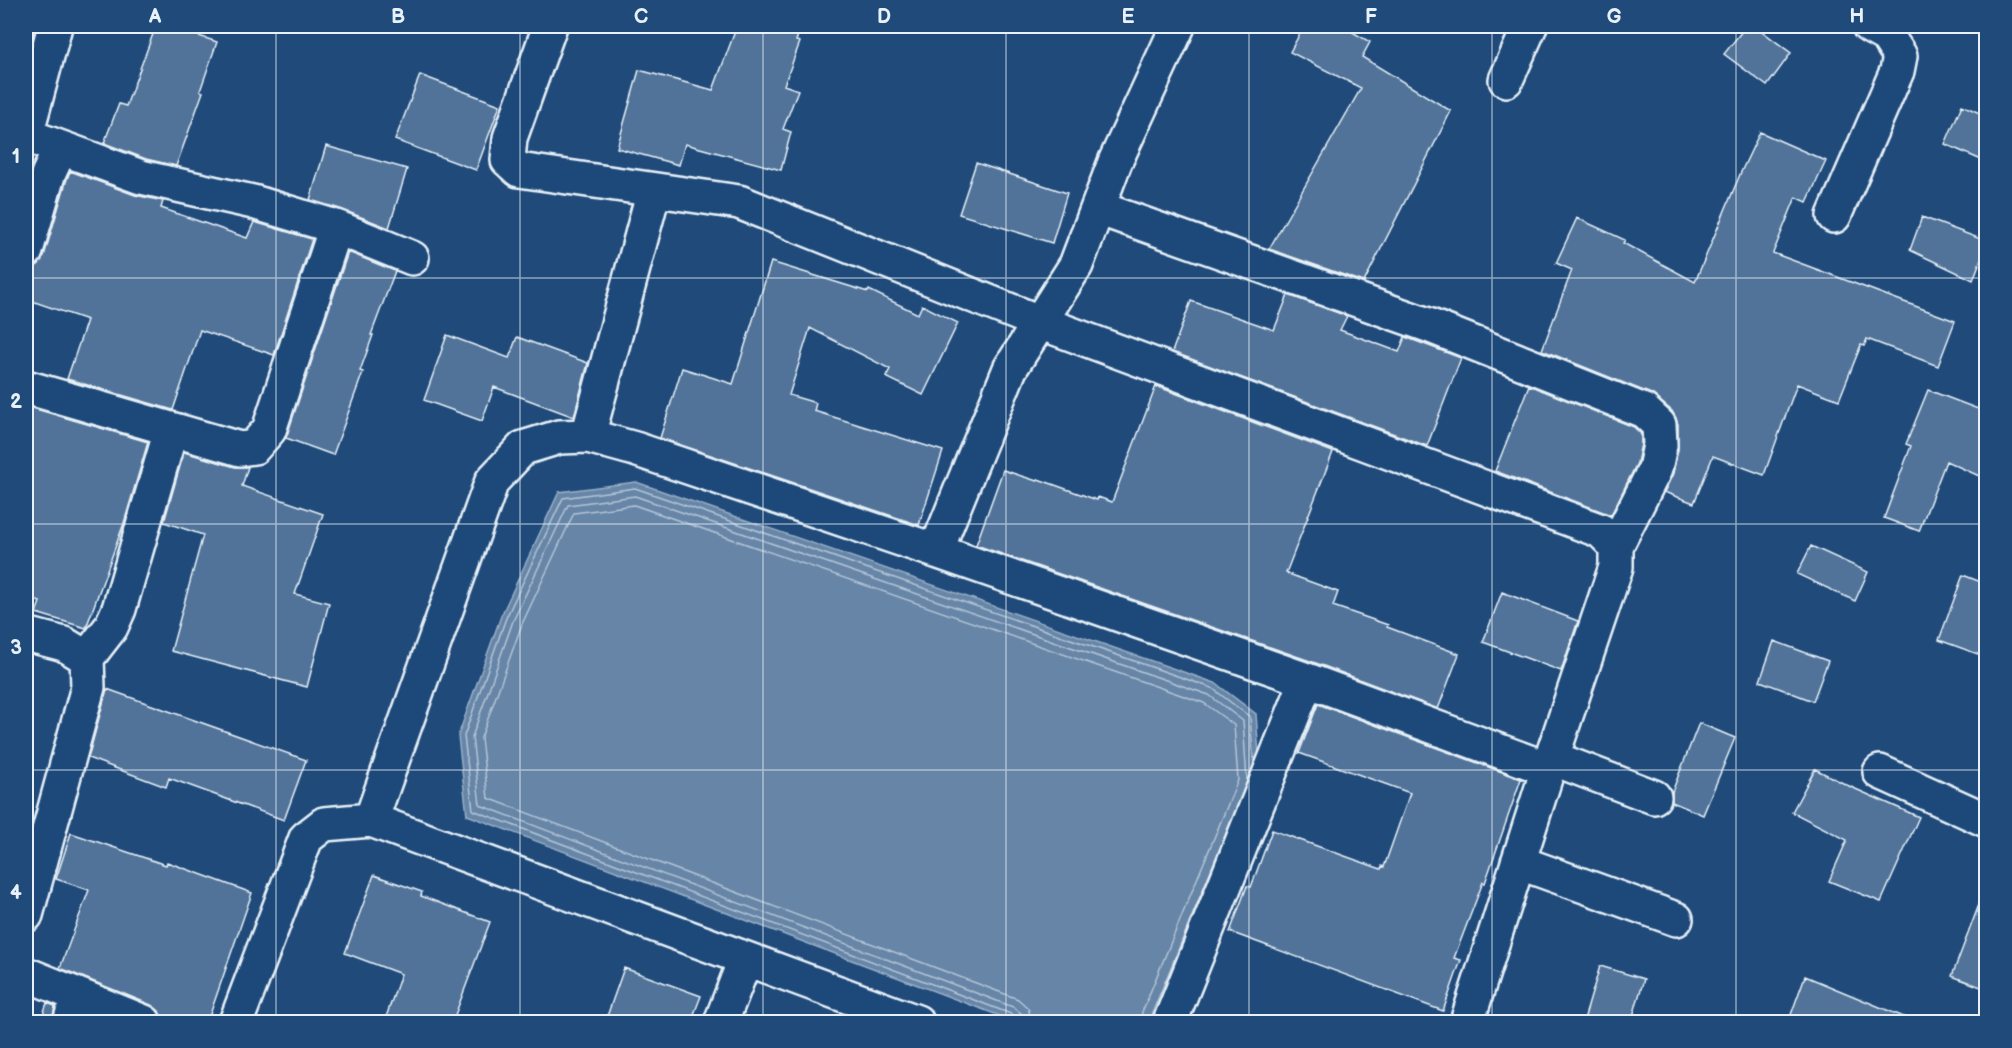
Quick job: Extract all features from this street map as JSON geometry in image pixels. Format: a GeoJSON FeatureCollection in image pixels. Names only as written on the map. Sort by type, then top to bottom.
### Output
{"type":"FeatureCollection","features":[{"type":"Feature","properties":{"kind":"street"},"geometry":{"type":"LineString","coordinates":[[54,26],[26,135],[141,177],[253,202],[336,227],[412,258]]}},
{"type":"Feature","properties":{"kind":"street"},"geometry":{"type":"LineString","coordinates":[[550,26],[510,138],[508,160],[519,170],[739,202],[1039,322],[1600,531],[1616,546]]}},
{"type":"Feature","properties":{"kind":"street"},"geometry":{"type":"LineString","coordinates":[[936,551],[1010,369],[1076,265],[1115,162],[1179,26]]}},
{"type":"Feature","properties":{"kind":"street"},"geometry":{"type":"LineString","coordinates":[[1506,80],[1530,26]]}},
{"type":"Feature","properties":{"kind":"street"},"geometry":{"type":"LineString","coordinates":[[1834,216],[1898,71],[1900,56],[1887,36],[1869,26]]}},
{"type":"Feature","properties":{"kind":"street"},"geometry":{"type":"LineString","coordinates":[[26,252],[48,176],[60,149]]}},
{"type":"Feature","properties":{"kind":"street"},"geometry":{"type":"LineString","coordinates":[[588,436],[654,190]]}},
{"type":"Feature","properties":{"kind":"street"},"geometry":{"type":"LineString","coordinates":[[1098,208],[1428,325],[1644,411],[1659,425],[1660,445],[1655,469],[1616,546],[1616,567],[1550,763],[1467,1023]]}},
{"type":"Feature","properties":{"kind":"street"},"geometry":{"type":"LineString","coordinates":[[26,387],[240,450],[254,447],[269,430],[336,227]]}},
{"type":"Feature","properties":{"kind":"street"},"geometry":{"type":"LineString","coordinates":[[26,915],[88,687],[87,658],[111,627],[119,609],[171,430]]}},
{"type":"Feature","properties":{"kind":"street"},"geometry":{"type":"LineString","coordinates":[[371,820],[492,481],[523,448],[559,437],[588,436],[936,551],[1654,797]]}},
{"type":"Feature","properties":{"kind":"street"},"geometry":{"type":"LineString","coordinates":[[26,634],[64,644],[87,658]]}},
{"type":"Feature","properties":{"kind":"street"},"geometry":{"type":"LineString","coordinates":[[1170,1023],[1307,680]]}},
{"type":"Feature","properties":{"kind":"street"},"geometry":{"type":"LineString","coordinates":[[1880,772],[1986,820]]}},
{"type":"Feature","properties":{"kind":"street"},"geometry":{"type":"LineString","coordinates":[[236,1023],[306,837],[324,824],[371,820],[917,1023]]}},
{"type":"Feature","properties":{"kind":"street"},"geometry":{"type":"LineString","coordinates":[[1518,862],[1676,919]]}},
{"type":"Feature","properties":{"kind":"street"},"geometry":{"type":"LineString","coordinates":[[721,1023],[745,960]]}},
{"type":"Feature","properties":{"kind":"street"},"geometry":{"type":"LineString","coordinates":[[26,974],[74,1009],[144,1023]]}},
{"type":"Feature","properties":{"kind":"water"},"geometry":{"type":"Polygon","coordinates":[[[636,482],[1215,683],[1256,714],[1261,783],[1162,1022],[1016,1022],[467,815],[458,736],[501,616],[559,492],[636,482]]]}},
{"type":"Feature","properties":{"kind":"building"},"geometry":{"type":"Polygon","coordinates":[[[156,26],[169,26],[217,42],[200,91],[203,92],[176,166],[146,159],[104,143],[119,104],[126,106],[156,26]]]}},
{"type":"Feature","properties":{"kind":"building"},"geometry":{"type":"Polygon","coordinates":[[[737,26],[801,26],[796,41],[800,42],[784,85],[798,90],[783,129],[791,132],[781,170],[685,144],[679,165],[617,148],[639,70],[713,90],[737,26]]]}},
{"type":"Feature","properties":{"kind":"building"},"geometry":{"type":"Polygon","coordinates":[[[1304,26],[1342,26],[1370,42],[1362,57],[1451,111],[1364,282],[1269,249],[1361,88],[1290,52],[1304,26]]]}},
{"type":"Feature","properties":{"kind":"building"},"geometry":{"type":"Polygon","coordinates":[[[1746,26],[1755,26],[1791,53],[1767,86],[1724,54],[1746,26]]]}},
{"type":"Feature","properties":{"kind":"building"},"geometry":{"type":"Polygon","coordinates":[[[420,75],[500,105],[476,170],[395,140],[420,75]]]}},
{"type":"Feature","properties":{"kind":"building"},"geometry":{"type":"Polygon","coordinates":[[[1962,105],[1986,116],[1986,162],[1945,144],[1962,105]]]}},
{"type":"Feature","properties":{"kind":"building"},"geometry":{"type":"Polygon","coordinates":[[[1760,132],[1826,161],[1807,202],[1796,197],[1773,253],[1955,321],[1938,366],[1867,339],[1864,346],[1861,345],[1839,400],[1797,384],[1764,475],[1713,456],[1694,503],[1664,492],[1673,473],[1678,449],[1678,424],[1672,411],[1651,394],[1542,350],[1572,270],[1556,263],[1577,218],[1625,240],[1623,243],[1695,282],[1760,132]]]}},
{"type":"Feature","properties":{"kind":"building"},"geometry":{"type":"Polygon","coordinates":[[[326,146],[407,169],[389,228],[310,200],[326,146]]]}},
{"type":"Feature","properties":{"kind":"building"},"geometry":{"type":"Polygon","coordinates":[[[976,163],[1067,193],[1052,243],[959,214],[976,163]]]}},
{"type":"Feature","properties":{"kind":"building"},"geometry":{"type":"Polygon","coordinates":[[[70,171],[135,195],[163,201],[161,208],[247,238],[254,222],[312,239],[274,355],[200,330],[173,410],[67,379],[87,320],[26,299],[26,292],[34,268],[44,256],[70,171]]]}},
{"type":"Feature","properties":{"kind":"building"},"geometry":{"type":"Polygon","coordinates":[[[1922,217],[1986,241],[1973,280],[1910,250],[1922,217]]]}},
{"type":"Feature","properties":{"kind":"building"},"geometry":{"type":"Polygon","coordinates":[[[348,252],[395,271],[371,335],[373,335],[360,371],[363,372],[333,455],[286,438],[348,252]]]}},
{"type":"Feature","properties":{"kind":"building"},"geometry":{"type":"Polygon","coordinates":[[[771,262],[868,292],[869,290],[918,314],[922,305],[958,323],[923,395],[886,377],[890,369],[810,328],[789,395],[816,403],[814,411],[943,451],[919,525],[660,438],[682,368],[733,384],[771,262]]]}},
{"type":"Feature","properties":{"kind":"building"},"geometry":{"type":"Polygon","coordinates":[[[1288,295],[1347,316],[1340,330],[1399,352],[1405,337],[1461,358],[1427,446],[1172,352],[1191,301],[1274,330],[1288,295]]]}},
{"type":"Feature","properties":{"kind":"building"},"geometry":{"type":"Polygon","coordinates":[[[447,335],[509,358],[517,337],[588,363],[574,417],[494,387],[482,421],[424,400],[447,335]]]}},
{"type":"Feature","properties":{"kind":"building"},"geometry":{"type":"Polygon","coordinates":[[[1529,385],[1634,427],[1641,434],[1637,463],[1611,515],[1495,471],[1529,385]]]}},
{"type":"Feature","properties":{"kind":"building"},"geometry":{"type":"Polygon","coordinates":[[[1156,386],[1333,452],[1286,573],[1338,592],[1333,606],[1388,625],[1387,627],[1459,654],[1438,709],[1313,662],[976,545],[1003,470],[1037,481],[1038,479],[1097,500],[1098,497],[1112,502],[1156,386]]]}},
{"type":"Feature","properties":{"kind":"building"},"geometry":{"type":"Polygon","coordinates":[[[1928,390],[1986,412],[1986,479],[1946,461],[1919,531],[1884,518],[1911,446],[1906,444],[1928,390]]]}},
{"type":"Feature","properties":{"kind":"building"},"geometry":{"type":"Polygon","coordinates":[[[26,406],[148,442],[124,523],[86,628],[36,613],[40,602],[26,597],[26,406]]]}},
{"type":"Feature","properties":{"kind":"building"},"geometry":{"type":"Polygon","coordinates":[[[184,452],[235,467],[248,467],[242,486],[323,514],[295,594],[329,603],[307,687],[171,651],[203,535],[164,522],[184,452]]]}},
{"type":"Feature","properties":{"kind":"building"},"geometry":{"type":"Polygon","coordinates":[[[1811,546],[1868,572],[1855,601],[1797,574],[1811,546]]]}},
{"type":"Feature","properties":{"kind":"building"},"geometry":{"type":"Polygon","coordinates":[[[1963,575],[1986,584],[1986,657],[1939,640],[1963,575]]]}},
{"type":"Feature","properties":{"kind":"building"},"geometry":{"type":"Polygon","coordinates":[[[1502,592],[1578,621],[1561,671],[1483,642],[1502,592]]]}},
{"type":"Feature","properties":{"kind":"building"},"geometry":{"type":"Polygon","coordinates":[[[1774,641],[1828,661],[1813,701],[1760,681],[1774,641]]]}},
{"type":"Feature","properties":{"kind":"building"},"geometry":{"type":"Polygon","coordinates":[[[107,689],[306,760],[284,820],[169,778],[166,787],[88,758],[107,689]]]}},
{"type":"Feature","properties":{"kind":"building"},"geometry":{"type":"Polygon","coordinates":[[[1318,704],[1521,779],[1485,883],[1483,882],[1454,958],[1461,960],[1443,1011],[1230,932],[1247,886],[1251,887],[1272,830],[1381,869],[1382,866],[1384,867],[1410,793],[1299,753],[1318,704]]]}},
{"type":"Feature","properties":{"kind":"building"},"geometry":{"type":"Polygon","coordinates":[[[1699,723],[1735,738],[1703,815],[1672,802],[1672,792],[1699,723]]]}},
{"type":"Feature","properties":{"kind":"building"},"geometry":{"type":"Polygon","coordinates":[[[1815,769],[1919,817],[1881,902],[1829,881],[1847,840],[1792,812],[1815,769]]]}},
{"type":"Feature","properties":{"kind":"building"},"geometry":{"type":"Polygon","coordinates":[[[71,833],[166,865],[167,862],[252,893],[207,1023],[162,1023],[159,1011],[151,1005],[60,968],[89,890],[56,879],[71,833]]]}},
{"type":"Feature","properties":{"kind":"building"},"geometry":{"type":"Polygon","coordinates":[[[374,875],[422,892],[421,896],[490,922],[452,1023],[384,1023],[401,974],[345,953],[374,875]]]}},
{"type":"Feature","properties":{"kind":"building"},"geometry":{"type":"Polygon","coordinates":[[[1983,894],[1986,895],[1986,989],[1952,976],[1983,894]]]}},
{"type":"Feature","properties":{"kind":"building"},"geometry":{"type":"Polygon","coordinates":[[[1600,966],[1644,979],[1631,1023],[1583,1023],[1600,966]]]}},
{"type":"Feature","properties":{"kind":"building"},"geometry":{"type":"Polygon","coordinates":[[[624,968],[701,996],[691,1022],[605,1022],[624,968]]]}},
{"type":"Feature","properties":{"kind":"building"},"geometry":{"type":"Polygon","coordinates":[[[1805,976],[1916,1022],[1916,1023],[1788,1023],[1805,976]]]}},
{"type":"Feature","properties":{"kind":"building"},"geometry":{"type":"Polygon","coordinates":[[[47,1003],[55,1006],[52,1023],[40,1023],[47,1003]]]}}]}
